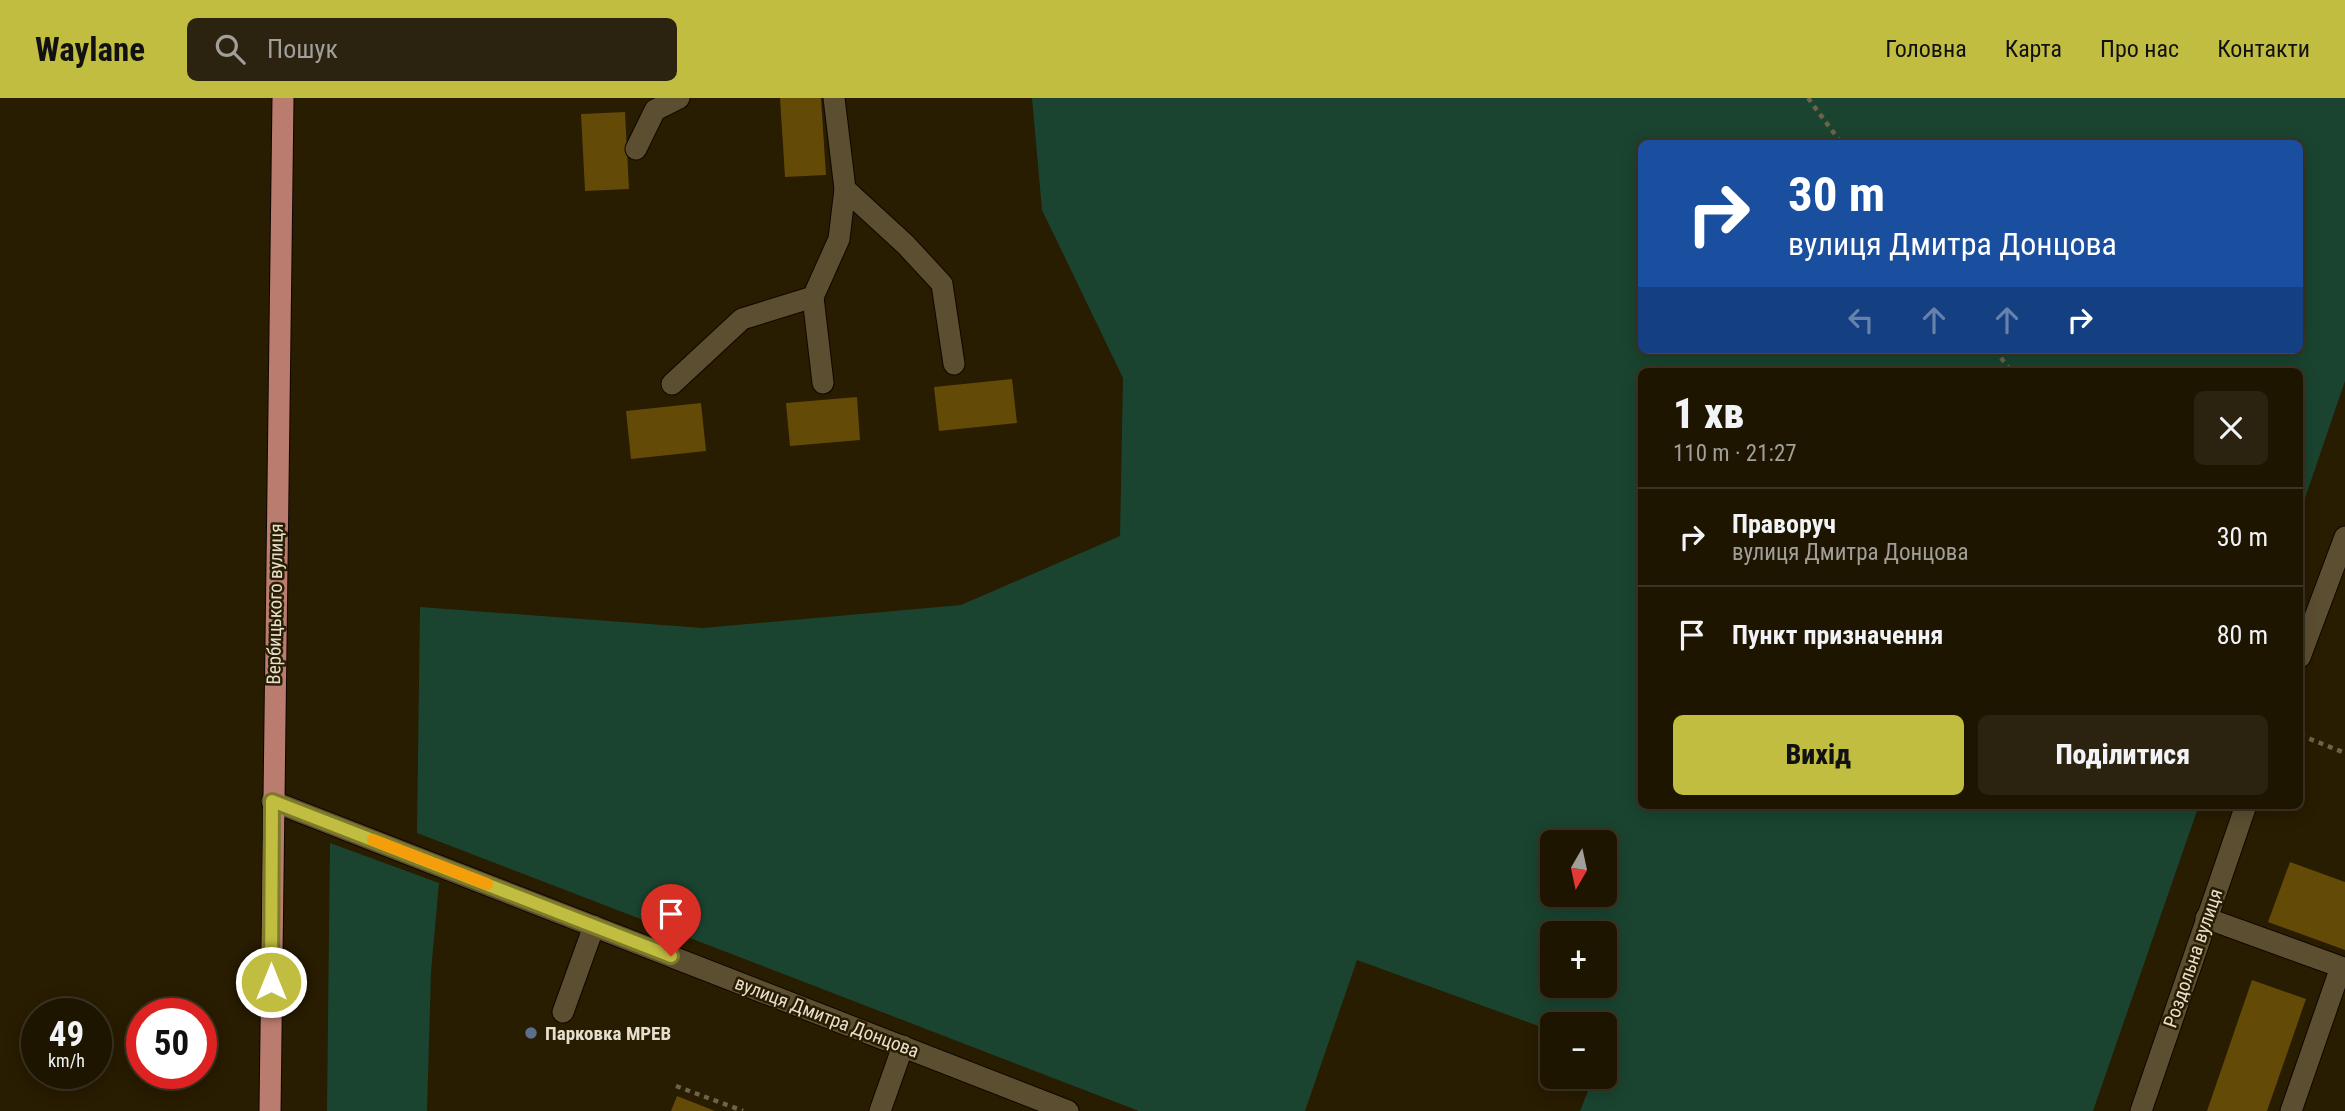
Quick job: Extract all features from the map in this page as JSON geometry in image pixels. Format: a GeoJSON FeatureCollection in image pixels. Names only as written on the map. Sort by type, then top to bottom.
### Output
{"type":"FeatureCollection","features":[{"type":"Feature","properties":{"kind":"main road","name":"Вербицького вулиця"},"geometry":{"type":"LineString","coordinates":[[270,1111],[283,98]]}},
{"type":"Feature","properties":{"kind":"street"},"geometry":{"type":"LineString","coordinates":[[636,149],[655,110],[679,98]]}},
{"type":"Feature","properties":{"kind":"street"},"geometry":{"type":"LineString","coordinates":[[823,383],[813,297],[839,239],[845,189],[834,98]]}},
{"type":"Feature","properties":{"kind":"street"},"geometry":{"type":"LineString","coordinates":[[845,189],[906,245],[942,284],[954,364]]}},
{"type":"Feature","properties":{"kind":"street"},"geometry":{"type":"LineString","coordinates":[[671,384],[742,320],[813,297]]}},
{"type":"Feature","properties":{"kind":"street"},"geometry":{"type":"LineString","coordinates":[[2303,649],[2345,537]]}},
{"type":"Feature","properties":{"kind":"street","name":"вулиця Дмитра Донцова"},"geometry":{"type":"LineString","coordinates":[[272,801],[1069,1111]]}},
{"type":"Feature","properties":{"kind":"street","name":"Роздольна вулиця"},"geometry":{"type":"LineString","coordinates":[[2141,1111],[2245,809]]}},
{"type":"Feature","properties":{"kind":"street"},"geometry":{"type":"LineString","coordinates":[[2206,918],[2343,967],[2291,1111]]}},
{"type":"Feature","properties":{"kind":"street"},"geometry":{"type":"LineString","coordinates":[[564,1012],[594,926]]}},
{"type":"Feature","properties":{"kind":"street"},"geometry":{"type":"LineString","coordinates":[[880,1111],[903,1046]]}},
{"type":"Feature","properties":{"kind":"path"},"geometry":{"type":"LineString","coordinates":[[1808,98],[1839,140]]}},
{"type":"Feature","properties":{"kind":"path"},"geometry":{"type":"LineString","coordinates":[[1998,354],[2009,368]]}},
{"type":"Feature","properties":{"kind":"path"},"geometry":{"type":"LineString","coordinates":[[2303,736],[2345,753]]}},
{"type":"Feature","properties":{"kind":"path"},"geometry":{"type":"LineString","coordinates":[[676,1086],[743,1111]]}},
{"type":"Feature","properties":{"kind":"green space"},"geometry":{"type":"Polygon","coordinates":[[[1032,98],[2345,98],[2345,381],[2303,504],[2303,368],[1638,368],[1638,809],[2198,809],[2093,1111],[1580,1111],[1589,1089],[1617,1089],[1617,1012],[1540,1012],[1540,1027],[1357,960],[1305,1111],[1139,1111],[417,833],[420,607],[703,628],[961,605],[1120,536],[1123,378],[1042,210],[1032,98]]]}},
{"type":"Feature","properties":{"kind":"green space"},"geometry":{"type":"Polygon","coordinates":[[[330,843],[439,883],[431,972],[427,1111],[327,1111],[330,843]]]}},
{"type":"Feature","properties":{"kind":"building"},"geometry":{"type":"Polygon","coordinates":[[[780,98],[821,98],[826,175],[785,177],[780,98]]]}},
{"type":"Feature","properties":{"kind":"building"},"geometry":{"type":"Polygon","coordinates":[[[625,112],[629,189],[585,191],[581,114],[625,112]]]}},
{"type":"Feature","properties":{"kind":"building"},"geometry":{"type":"Polygon","coordinates":[[[1012,379],[1017,423],[939,431],[934,387],[1012,379]]]}},
{"type":"Feature","properties":{"kind":"building"},"geometry":{"type":"Polygon","coordinates":[[[857,397],[860,440],[790,446],[786,403],[857,397]]]}},
{"type":"Feature","properties":{"kind":"building"},"geometry":{"type":"Polygon","coordinates":[[[701,403],[706,451],[631,459],[626,411],[701,403]]]}},
{"type":"Feature","properties":{"kind":"building"},"geometry":{"type":"Polygon","coordinates":[[[2290,862],[2345,882],[2345,950],[2268,922],[2290,862]]]}},
{"type":"Feature","properties":{"kind":"building"},"geometry":{"type":"Polygon","coordinates":[[[2252,980],[2306,999],[2267,1111],[2207,1111],[2252,980]]]}},
{"type":"Feature","properties":{"kind":"building"},"geometry":{"type":"Polygon","coordinates":[[[677,1096],[715,1111],[671,1111],[677,1096]]]}},
{"type":"Feature","properties":{"kind":"slow traffic"},"geometry":{"type":"LineString","coordinates":[[373,840],[487,884]]}},
{"type":"Feature","properties":{"kind":"place","name":"Парковка МРЕВ"},"geometry":{"type":"Point","coordinates":[531,1033]}},
{"type":"Feature","properties":{"kind":"route"},"geometry":{"type":"LineString","coordinates":[[271,982],[272,801],[671,956]]}}]}
